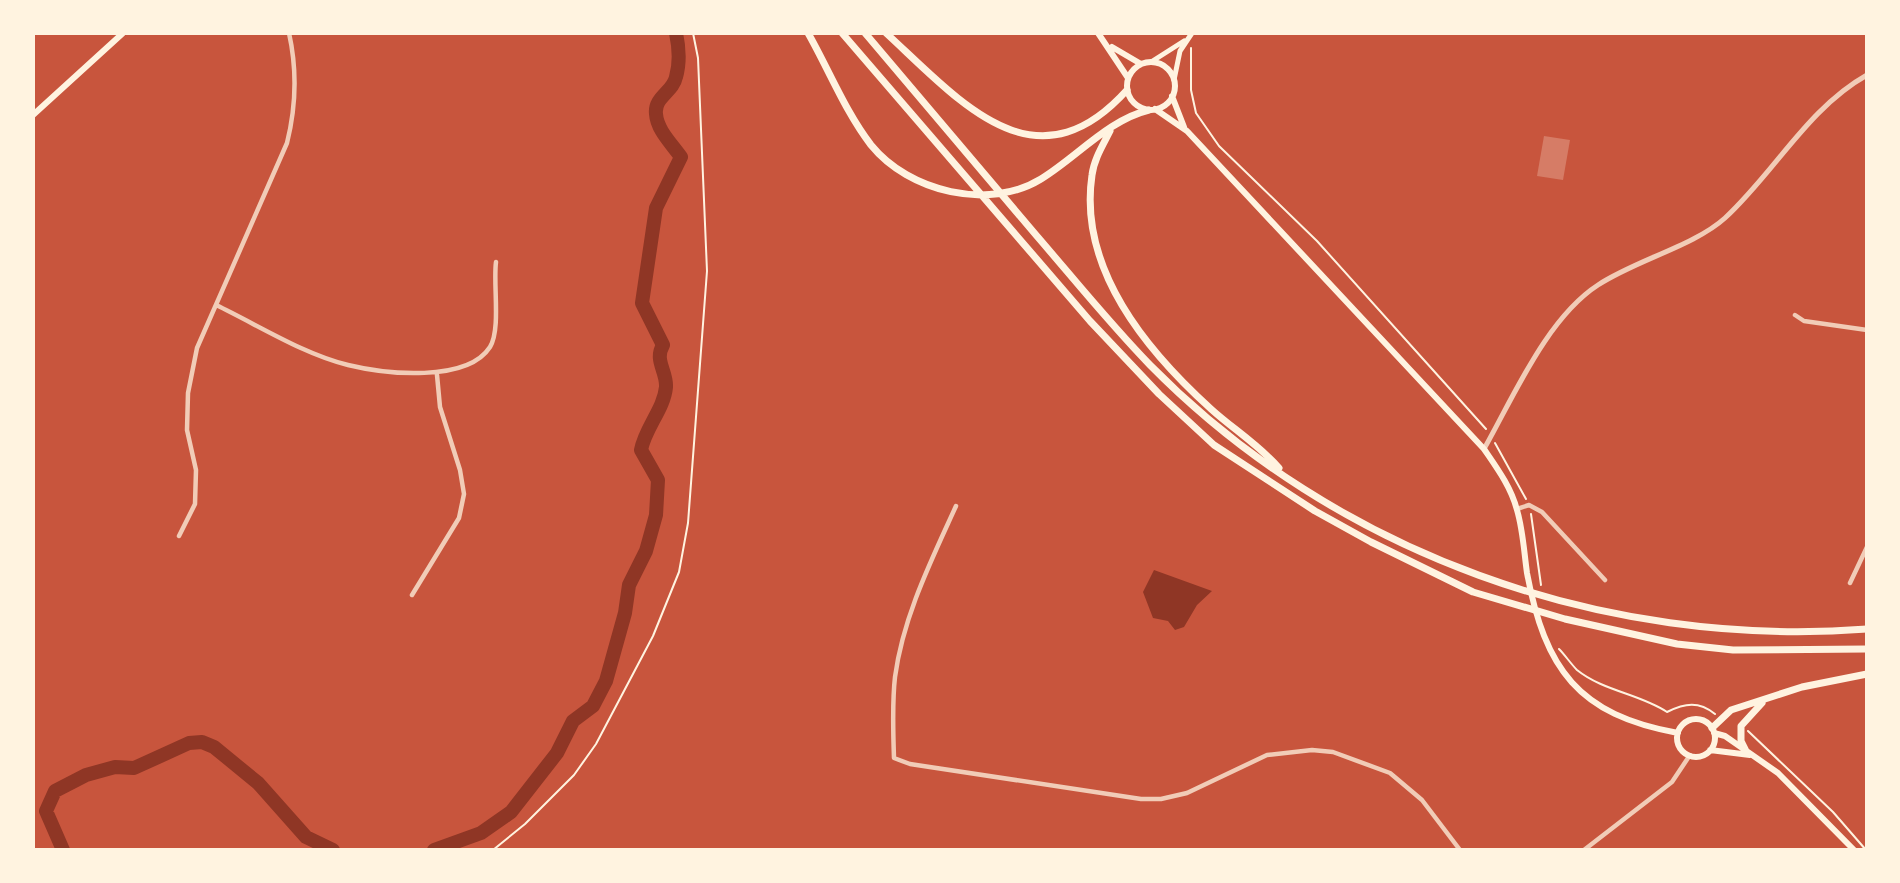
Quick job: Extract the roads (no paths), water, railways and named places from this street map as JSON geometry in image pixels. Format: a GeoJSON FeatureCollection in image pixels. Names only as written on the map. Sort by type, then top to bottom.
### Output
{"type":"FeatureCollection","features":[{"type":"Feature","properties":{"kind":"highway"},"geometry":{"type":"LineString","coordinates":[[808,33],[853,120],[873,148],[914,178],[936,187],[979,195],[1015,190],[1038,181],[1135,113],[1152,109]]}},
{"type":"Feature","properties":{"kind":"highway"},"geometry":{"type":"LineString","coordinates":[[842,33],[1090,321],[1159,394],[1214,444],[1257,475],[1371,542],[1473,592],[1565,619],[1677,644],[1733,650],[1867,649]]}},
{"type":"Feature","properties":{"kind":"highway"},"geometry":{"type":"LineString","coordinates":[[865,33],[1151,366],[1213,423],[1289,479],[1357,521],[1432,558],[1549,598],[1682,626],[1787,633],[1867,629]]}},
{"type":"Feature","properties":{"kind":"highway"},"geometry":{"type":"LineString","coordinates":[[886,33],[972,107],[993,123],[1017,134],[1051,136],[1080,130],[1108,111],[1127,90]]}},
{"type":"Feature","properties":{"kind":"highway"},"geometry":{"type":"LineString","coordinates":[[1112,127],[1096,159],[1091,194],[1092,216],[1101,257],[1118,298],[1141,335],[1165,363],[1214,411],[1268,456],[1289,479]]}},
{"type":"Feature","properties":{"kind":"highway"},"geometry":{"type":"LineString","coordinates":[[1713,731],[1726,712],[1802,687],[1867,674]]}},
{"type":"Feature","properties":{"kind":"highway"},"geometry":{"type":"LineString","coordinates":[[1745,749],[1741,741],[1741,728],[1765,700]]}},
{"type":"Feature","properties":{"kind":"main road"},"geometry":{"type":"LineString","coordinates":[[33,115],[123,33]]}},
{"type":"Feature","properties":{"kind":"main road"},"geometry":{"type":"LineString","coordinates":[[1098,33],[1128,78],[1127,90],[1132,101],[1152,109],[1186,131],[1484,449],[1502,475],[1517,509],[1539,627],[1548,650],[1563,674],[1603,708],[1625,719],[1678,733]]}},
{"type":"Feature","properties":{"kind":"main road"},"geometry":{"type":"LineString","coordinates":[[1152,109],[1167,103],[1172,96],[1180,51],[1192,33]]}},
{"type":"Feature","properties":{"kind":"main road"},"geometry":{"type":"LineString","coordinates":[[1105,41],[1126,58],[1141,64],[1151,62],[1192,33]]}},
{"type":"Feature","properties":{"kind":"main road"},"geometry":{"type":"LineString","coordinates":[[1151,62],[1167,68],[1174,80]]}},
{"type":"Feature","properties":{"kind":"main road"},"geometry":{"type":"LineString","coordinates":[[1128,78],[1141,64]]}},
{"type":"Feature","properties":{"kind":"main road"},"geometry":{"type":"LineString","coordinates":[[1172,96],[1186,131]]}},
{"type":"Feature","properties":{"kind":"main road"},"geometry":{"type":"LineString","coordinates":[[1755,757],[1731,750],[1710,750],[1701,755],[1690,755],[1679,745],[1678,733],[1682,725],[1691,720],[1704,721],[1713,731],[1745,749],[1787,780],[1854,850]]}},
{"type":"Feature","properties":{"kind":"main road"},"geometry":{"type":"LineString","coordinates":[[1710,750],[1713,731]]}},
{"type":"Feature","properties":{"kind":"street"},"geometry":{"type":"LineString","coordinates":[[179,536],[195,504],[196,470],[187,430],[188,393],[197,348],[287,143],[293,116],[293,55],[289,33]]}},
{"type":"Feature","properties":{"kind":"street"},"geometry":{"type":"LineString","coordinates":[[1484,449],[1545,343],[1570,307],[1597,285],[1635,263],[1698,236],[1723,220],[1830,101],[1867,75]]}},
{"type":"Feature","properties":{"kind":"street"},"geometry":{"type":"LineString","coordinates":[[216,304],[316,354],[349,365],[437,374],[473,364],[491,346],[495,321],[496,262]]}},
{"type":"Feature","properties":{"kind":"street"},"geometry":{"type":"LineString","coordinates":[[1795,315],[1804,321],[1867,330]]}},
{"type":"Feature","properties":{"kind":"street"},"geometry":{"type":"LineString","coordinates":[[412,595],[459,518],[464,494],[460,470],[440,407],[437,374]]}},
{"type":"Feature","properties":{"kind":"street"},"geometry":{"type":"LineString","coordinates":[[1517,509],[1529,505],[1542,512],[1605,580]]}},
{"type":"Feature","properties":{"kind":"street"},"geometry":{"type":"LineString","coordinates":[[956,506],[924,579],[901,645],[895,679],[894,758],[910,764],[1141,799],[1187,793],[1267,755],[1290,751],[1333,752],[1390,773],[1422,800],[1460,850]]}},
{"type":"Feature","properties":{"kind":"street"},"geometry":{"type":"LineString","coordinates":[[1850,583],[1867,547]]}},
{"type":"Feature","properties":{"kind":"street"},"geometry":{"type":"LineString","coordinates":[[1584,850],[1672,782],[1690,755]]}},
{"type":"Feature","properties":{"kind":"waterway"},"geometry":{"type":"LineString","coordinates":[[434,850],[481,833],[511,812],[557,753],[573,721],[593,706],[606,681],[625,613],[629,585],[646,551],[656,515],[658,480],[641,450],[665,395],[666,381],[660,361],[663,345],[642,303],[656,208],[681,157],[662,131],[656,114],[658,103],[676,77],[679,55],[676,33]]}},
{"type":"Feature","properties":{"kind":"waterway"},"geometry":{"type":"LineString","coordinates":[[63,850],[46,811],[55,791],[86,775],[115,767],[134,768],[189,743],[202,742],[214,747],[258,783],[306,837],[333,850]]}}]}
